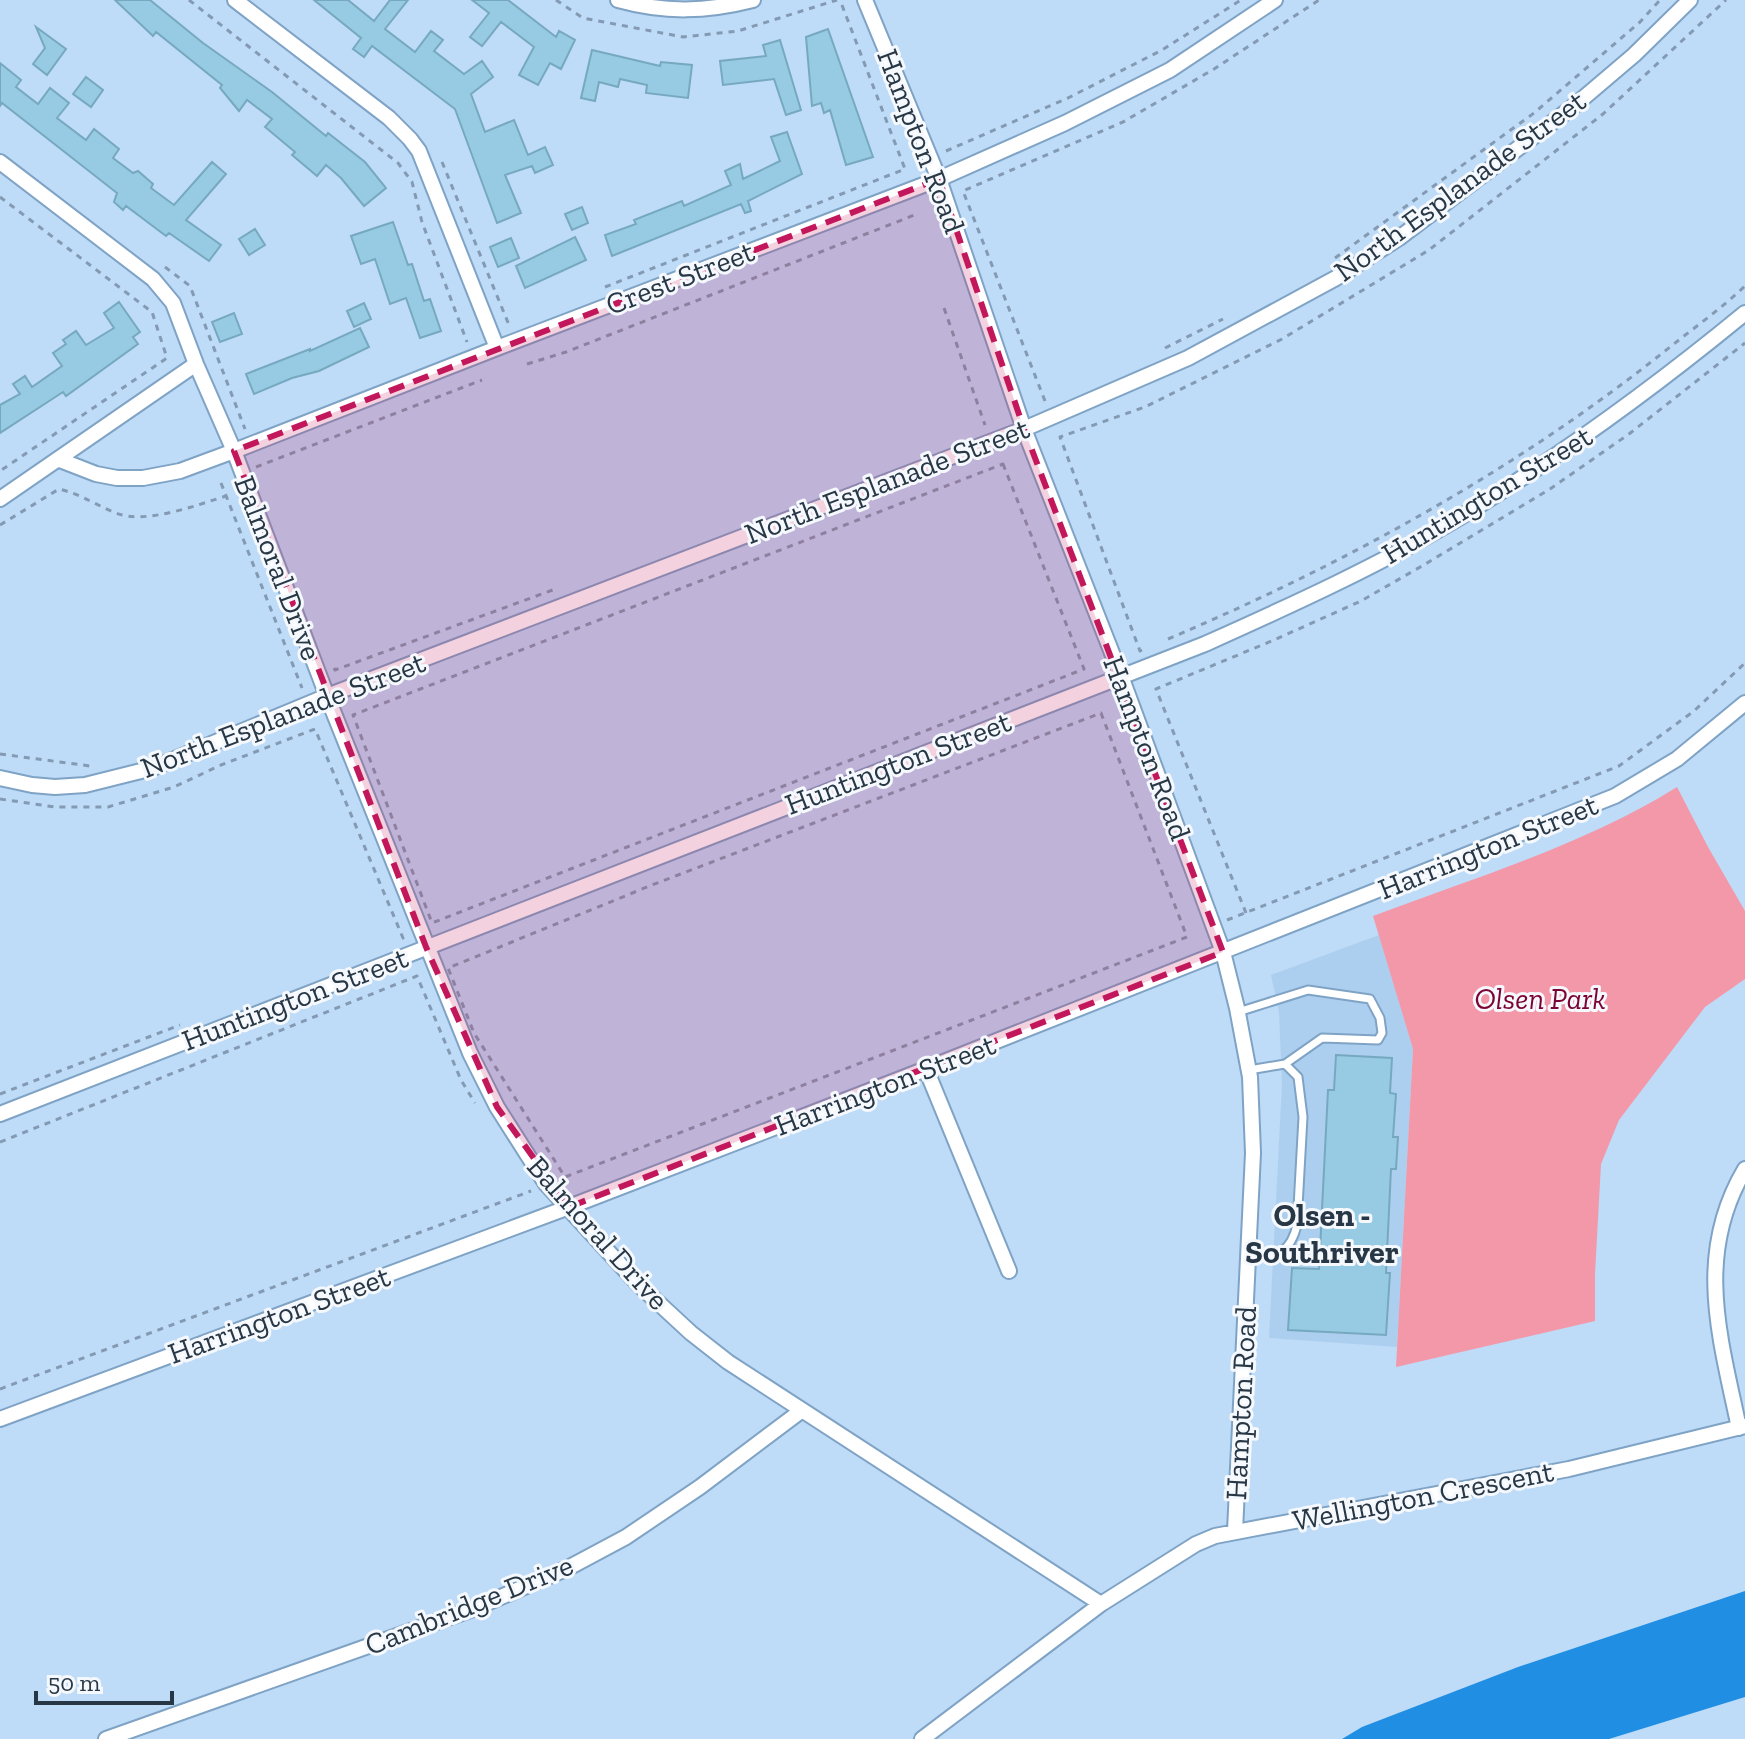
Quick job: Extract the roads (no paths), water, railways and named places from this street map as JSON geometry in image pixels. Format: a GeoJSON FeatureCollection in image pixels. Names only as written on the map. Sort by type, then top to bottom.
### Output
{"type":"FeatureCollection","features":[{"type":"Feature","properties":{"kind":"street"},"geometry":{"type":"LineString","coordinates":[[235,0],[389,118],[410,139],[419,151],[497,348]]}},
{"type":"Feature","properties":{"kind":"street"},"geometry":{"type":"LineString","coordinates":[[618,0],[651,9],[685,11],[720,8],[753,0]]}},
{"type":"Feature","properties":{"kind":"street","name":"Hampton Road"},"geometry":{"type":"LineString","coordinates":[[865,0],[939,179],[1024,429],[1121,676],[1223,952],[1238,1012],[1249,1070],[1253,1153],[1235,1531]]}},
{"type":"Feature","properties":{"kind":"street","name":"Crest Street"},"geometry":{"type":"LineString","coordinates":[[60,460],[96,474],[143,478],[180,471],[234,451],[939,179],[1065,123],[1170,70],[1275,0]]}},
{"type":"Feature","properties":{"kind":"street","name":"North Esplanade Street"},"geometry":{"type":"LineString","coordinates":[[0,778],[55,787],[122,778],[153,768],[327,696],[1024,429],[1188,358],[1336,278],[1399,238],[1574,106],[1634,55],[1690,0]]}},
{"type":"Feature","properties":{"kind":"street","name":"Balmoral Drive"},"geometry":{"type":"LineString","coordinates":[[0,162],[164,289],[173,303],[470,1053],[497,1107],[546,1184],[638,1284],[728,1362],[1101,1604]]}},
{"type":"Feature","properties":{"kind":"street","name":"Huntington Street"},"geometry":{"type":"LineString","coordinates":[[0,1114],[1205,644],[1283,609],[1460,517],[1595,431],[1745,313]]}},
{"type":"Feature","properties":{"kind":"street"},"geometry":{"type":"LineString","coordinates":[[0,499],[196,364]]}},
{"type":"Feature","properties":{"kind":"street","name":"Harrington Street"},"geometry":{"type":"LineString","coordinates":[[0,1419],[569,1207],[1615,796],[1677,759],[1745,703]]}},
{"type":"Feature","properties":{"kind":"street"},"geometry":{"type":"LineString","coordinates":[[926,1069],[1009,1271]]}},
{"type":"Feature","properties":{"kind":"street"},"geometry":{"type":"LineString","coordinates":[[1742,1427],[1721,1342],[1714,1272],[1716,1246],[1725,1210],[1745,1169]]}},
{"type":"Feature","properties":{"kind":"street","name":"Cambridge Drive"},"geometry":{"type":"LineString","coordinates":[[106,1739],[473,1609],[568,1568],[626,1537],[700,1487],[801,1411]]}},
{"type":"Feature","properties":{"kind":"street","name":"Wellington Crescent"},"geometry":{"type":"LineString","coordinates":[[922,1739],[1101,1604],[1196,1544],[1235,1531],[1569,1469],[1742,1427]]}},
{"type":"Feature","properties":{"kind":"lane"},"geometry":{"type":"LineString","coordinates":[[1238,1012],[1308,990],[1370,999],[1380,1018],[1382,1033],[1378,1040],[1322,1038],[1285,1064],[1249,1070]]}},
{"type":"Feature","properties":{"kind":"lane"},"geometry":{"type":"LineString","coordinates":[[1248,1260],[1277,1255],[1293,1242],[1297,1225],[1303,1117],[1298,1077],[1285,1064]]}},
{"type":"Feature","properties":{"kind":"water"},"geometry":{"type":"Polygon","coordinates":[[[1745,1591],[1745,1697],[1609,1739],[1342,1739],[1362,1727],[1518,1667],[1745,1591]]]}},
{"type":"Feature","properties":{"kind":"district","name":"Olsen - Southriver"},"geometry":{"type":"Point","coordinates":[1322,1234]}},
{"type":"Feature","properties":{"kind":"park label","name":"Olsen Park"},"geometry":{"type":"Point","coordinates":[1540,999]}}]}
